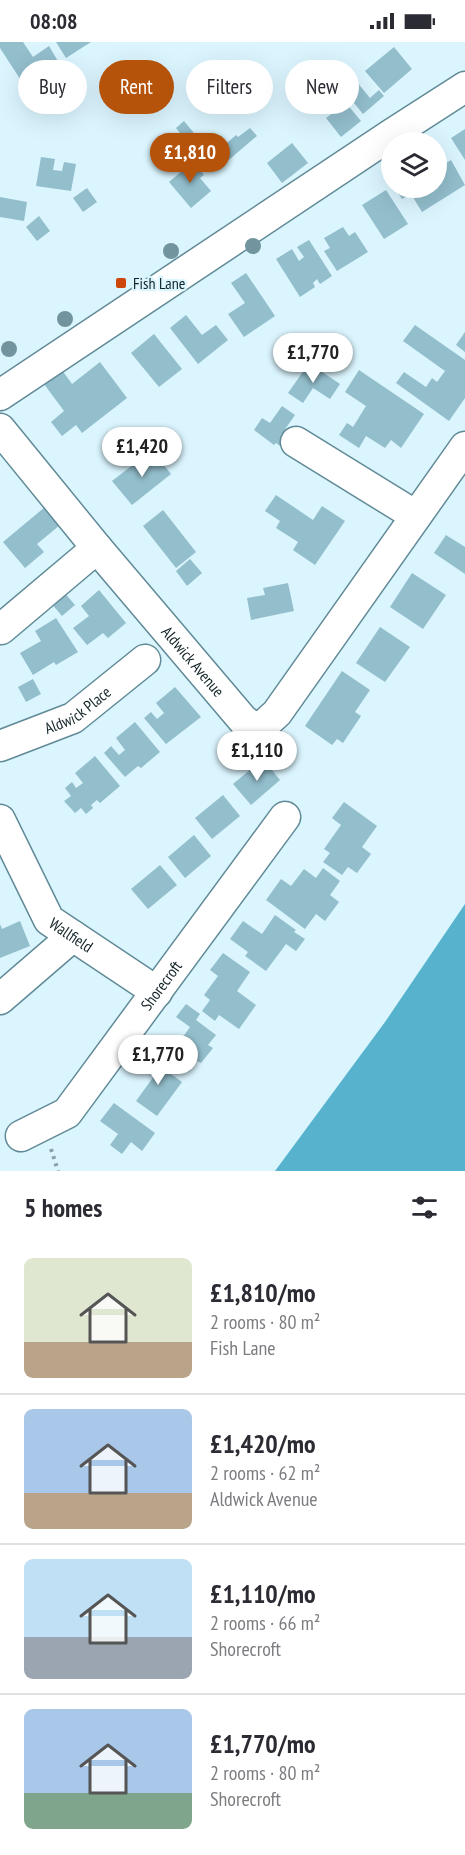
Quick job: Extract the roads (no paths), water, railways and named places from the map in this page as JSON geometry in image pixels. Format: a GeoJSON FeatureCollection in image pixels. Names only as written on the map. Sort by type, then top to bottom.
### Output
{"type":"FeatureCollection","features":[{"type":"Feature","properties":{"kind":"street"},"geometry":{"type":"LineString","coordinates":[[0,395],[465,87]]}},
{"type":"Feature","properties":{"kind":"street","name":"Aldwick Avenue"},"geometry":{"type":"LineString","coordinates":[[0,429],[97,548],[243,720],[253,727],[264,725],[277,713],[465,447]]}},
{"type":"Feature","properties":{"kind":"street"},"geometry":{"type":"LineString","coordinates":[[296,442],[416,516]]}},
{"type":"Feature","properties":{"kind":"street"},"geometry":{"type":"LineString","coordinates":[[1,629],[97,548]]}},
{"type":"Feature","properties":{"kind":"street","name":"Aldwick Place"},"geometry":{"type":"LineString","coordinates":[[0,746],[73,718],[145,660]]}},
{"type":"Feature","properties":{"kind":"street","name":"Shorecroft"},"geometry":{"type":"LineString","coordinates":[[21,1136],[67,1113],[285,818]]}},
{"type":"Feature","properties":{"kind":"street","name":"Wallfield"},"geometry":{"type":"LineString","coordinates":[[0,820],[49,920],[157,992]]}},
{"type":"Feature","properties":{"kind":"street"},"geometry":{"type":"LineString","coordinates":[[0,999],[73,936]]}},
{"type":"Feature","properties":{"kind":"water"},"geometry":{"type":"Polygon","coordinates":[[[465,904],[465,1171],[275,1171],[385,1022],[465,904]]]}},
{"type":"Feature","properties":{"kind":"place","name":"Fish Lane"},"geometry":{"type":"Point","coordinates":[121,283]}}]}
